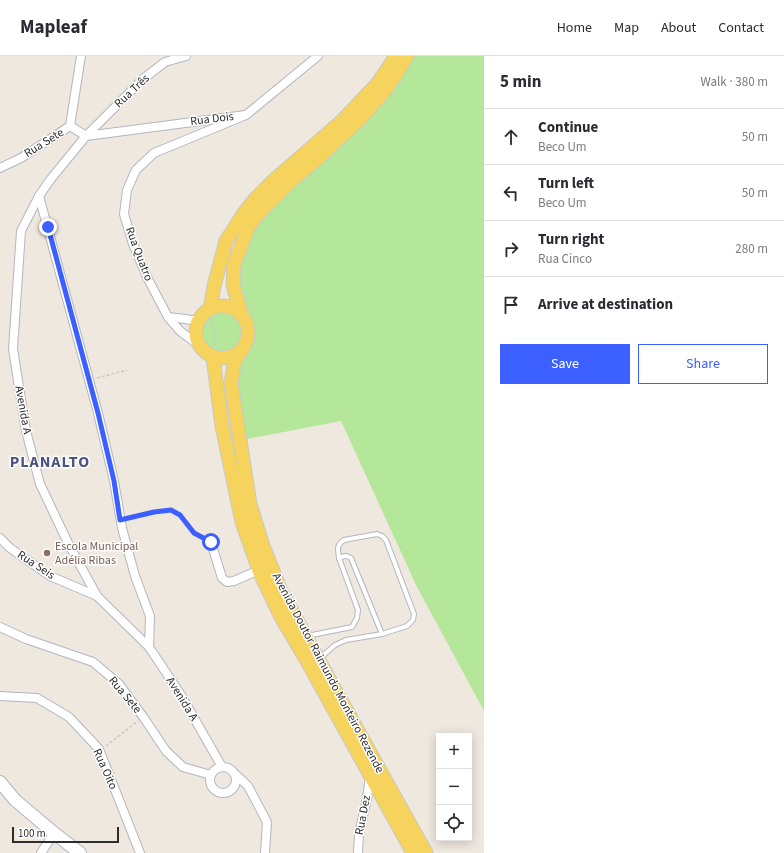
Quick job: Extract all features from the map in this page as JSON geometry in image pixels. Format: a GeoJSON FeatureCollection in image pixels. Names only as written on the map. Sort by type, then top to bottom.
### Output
{"type":"FeatureCollection","features":[{"type":"Feature","properties":{"kind":"main road"},"geometry":{"type":"LineString","coordinates":[[211,308],[214,286],[226,241],[244,213],[272,182],[342,121],[378,83],[396,56]]}},
{"type":"Feature","properties":{"kind":"main road","name":"Avenida Doutor Raimundo Monteiro Rezende"},"geometry":{"type":"LineString","coordinates":[[407,56],[396,76],[384,93],[361,118],[316,162],[291,181],[260,212],[249,226],[234,264],[233,285],[242,315],[246,322],[248,340],[235,360],[231,383],[250,504],[262,543],[280,589],[426,853]]}},
{"type":"Feature","properties":{"kind":"main road"},"geometry":{"type":"LineString","coordinates":[[242,315],[235,309],[227,306],[211,308],[203,314],[198,321],[196,338],[206,353],[215,358],[225,359],[232,357],[244,348]]}},
{"type":"Feature","properties":{"kind":"main road","name":"Avenida Doutor Raimundo Monteiro Rezende"},"geometry":{"type":"LineString","coordinates":[[215,358],[222,426],[240,514],[259,570],[282,617],[413,853]]}},
{"type":"Feature","properties":{"kind":"street"},"geometry":{"type":"LineString","coordinates":[[70,126],[81,56]]}},
{"type":"Feature","properties":{"kind":"street","name":"Rua Três"},"geometry":{"type":"LineString","coordinates":[[86,136],[143,79],[165,62],[186,56]]}},
{"type":"Feature","properties":{"kind":"street","name":"Rua Dois"},"geometry":{"type":"LineString","coordinates":[[86,136],[246,114],[318,56]]}},
{"type":"Feature","properties":{"kind":"street","name":"Rua Quatro"},"geometry":{"type":"LineString","coordinates":[[200,346],[180,331],[168,317],[148,279],[133,244],[124,214],[127,190],[136,170],[154,153],[246,114]]}},
{"type":"Feature","properties":{"kind":"street","name":"Rua Sete"},"geometry":{"type":"LineString","coordinates":[[0,168],[21,158],[70,126],[86,136]]}},
{"type":"Feature","properties":{"kind":"street","name":"Avenida A"},"geometry":{"type":"LineString","coordinates":[[86,136],[50,180],[21,231],[13,349],[26,431],[40,484],[68,543],[97,596],[149,647],[181,695],[222,767]]}},
{"type":"Feature","properties":{"kind":"street"},"geometry":{"type":"LineString","coordinates":[[40,196],[114,481],[122,528],[135,576],[150,616],[149,647]]}},
{"type":"Feature","properties":{"kind":"street"},"geometry":{"type":"LineString","coordinates":[[168,317],[198,321]]}},
{"type":"Feature","properties":{"kind":"street","name":"Rua Seis"},"geometry":{"type":"LineString","coordinates":[[0,538],[10,548],[50,576],[97,596]]}},
{"type":"Feature","properties":{"kind":"street"},"geometry":{"type":"LineString","coordinates":[[211,542],[222,578],[227,582],[234,581],[259,570]]}},
{"type":"Feature","properties":{"kind":"street","name":"Rua Sete"},"geometry":{"type":"LineString","coordinates":[[0,627],[26,639],[93,662],[119,684],[166,751],[183,767],[212,775]]}},
{"type":"Feature","properties":{"kind":"street","name":"Rua Oito"},"geometry":{"type":"LineString","coordinates":[[0,696],[37,698],[70,717],[100,751],[140,853]]}},
{"type":"Feature","properties":{"kind":"street"},"geometry":{"type":"LineString","coordinates":[[235,774],[235,786],[229,791],[225,792],[213,788],[211,780],[212,775],[215,770],[222,767],[229,768],[248,786],[267,822],[265,853]]}},
{"type":"Feature","properties":{"kind":"street","name":"Rua Dez"},"geometry":{"type":"LineString","coordinates":[[358,853],[358,834],[367,798],[370,777]]}},
{"type":"Feature","properties":{"kind":"street"},"geometry":{"type":"LineString","coordinates":[[0,782],[15,800],[80,853]]}},
{"type":"Feature","properties":{"kind":"street"},"geometry":{"type":"LineString","coordinates":[[41,853],[54,833]]}},
{"type":"Feature","properties":{"kind":"lane"},"geometry":{"type":"LineString","coordinates":[[306,636],[352,627],[357,618],[358,610],[340,558],[338,546],[340,542],[344,540],[377,534],[382,536],[386,540],[414,614],[413,620],[407,626],[382,634],[346,640],[335,645],[319,659]]}},
{"type":"Feature","properties":{"kind":"lane"},"geometry":{"type":"LineString","coordinates":[[340,558],[346,556],[351,558],[382,634]]}},
{"type":"Feature","properties":{"kind":"path"},"geometry":{"type":"LineString","coordinates":[[211,308],[215,358]]}},
{"type":"Feature","properties":{"kind":"path"},"geometry":{"type":"LineString","coordinates":[[89,380],[127,370]]}},
{"type":"Feature","properties":{"kind":"path"},"geometry":{"type":"LineString","coordinates":[[120,520],[154,512],[171,510],[180,515],[194,533],[211,542]]}},
{"type":"Feature","properties":{"kind":"path"},"geometry":{"type":"LineString","coordinates":[[100,751],[143,717]]}},
{"type":"Feature","properties":{"kind":"green space"},"geometry":{"type":"Polygon","coordinates":[[[413,56],[484,56],[484,711],[417,587],[341,421],[242,440],[236,366],[242,353],[251,340],[253,327],[245,300],[236,282],[249,231],[400,82],[413,56]]]}},
{"type":"Feature","properties":{"kind":"green space"},"geometry":{"type":"Polygon","coordinates":[[[219,310],[227,310],[239,316],[245,328],[245,336],[239,348],[227,354],[219,354],[207,348],[201,336],[201,328],[207,316],[219,310]]]}},
{"type":"Feature","properties":{"kind":"place","name":"Escola Municipal Adélia Ribas"},"geometry":{"type":"Point","coordinates":[47,553]}},
{"type":"Feature","properties":{"kind":"district","name":"PLANALTO"},"geometry":{"type":"Point","coordinates":[50,462]}},
{"type":"Feature","properties":{"kind":"route"},"geometry":{"type":"LineString","coordinates":[[48,227],[98,413],[114,481],[120,520],[137,515],[171,510],[180,515],[194,533],[211,542]]}}]}
